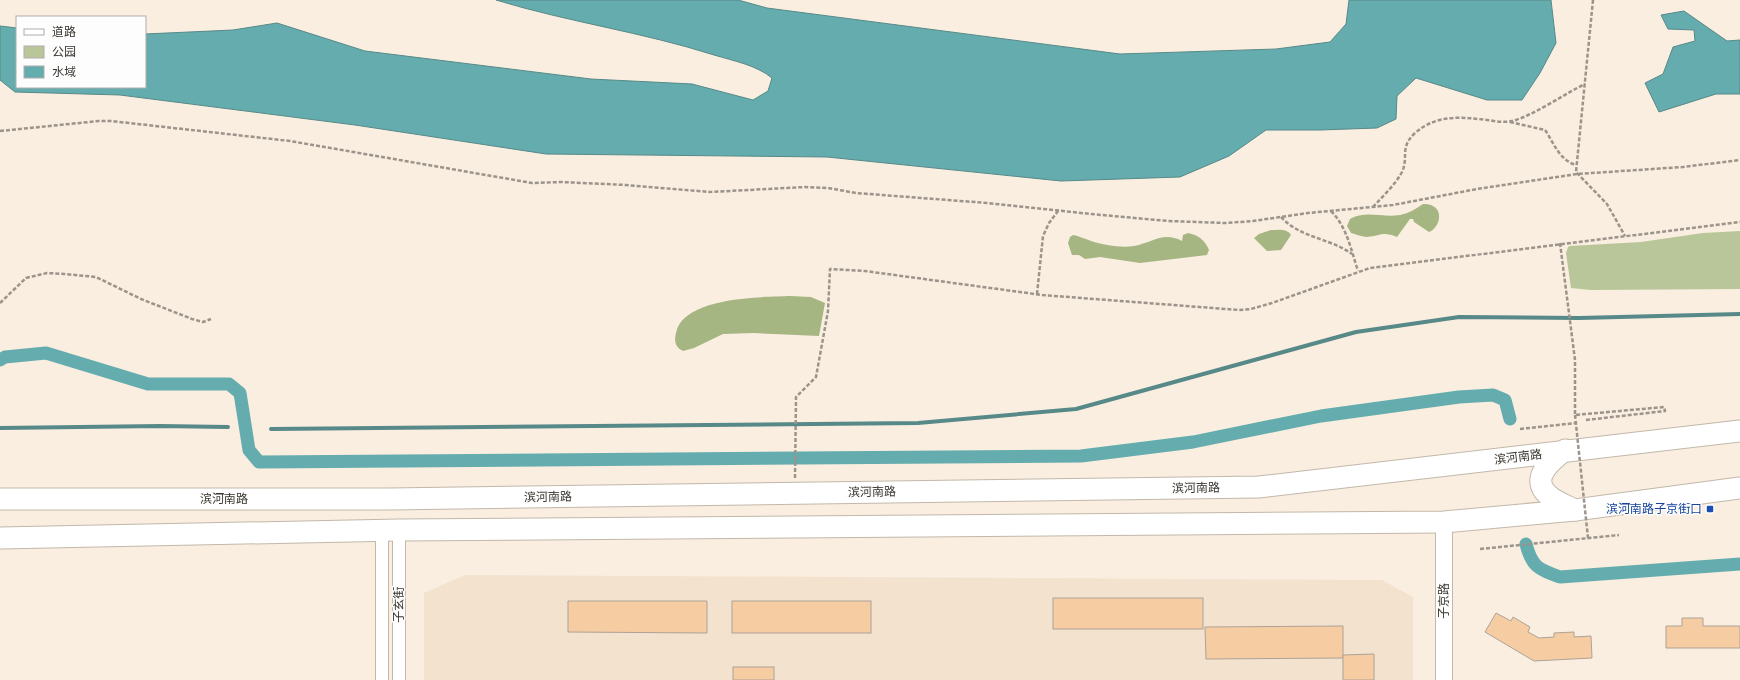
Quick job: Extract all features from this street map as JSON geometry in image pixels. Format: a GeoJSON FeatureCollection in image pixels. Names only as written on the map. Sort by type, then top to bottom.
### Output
{"type":"FeatureCollection","features":[{"type":"Feature","properties":{"kind":"highway","name":"滨河南路"},"geometry":{"type":"LineString","coordinates":[[0,499],[390,499],[1258,487],[1432,468],[1565,450],[1740,430]]}},
{"type":"Feature","properties":{"kind":"highway"},"geometry":{"type":"LineString","coordinates":[[1565,450],[1550,462],[1542,475],[1541,486],[1548,495],[1575,510]]}},
{"type":"Feature","properties":{"kind":"highway"},"geometry":{"type":"LineString","coordinates":[[0,538],[391,531],[1444,522],[1575,510],[1740,488]]}},
{"type":"Feature","properties":{"kind":"street","name":"子京路"},"geometry":{"type":"LineString","coordinates":[[1444,522],[1444,680]]}},
{"type":"Feature","properties":{"kind":"street","name":"子玄街"},"geometry":{"type":"LineString","coordinates":[[382,680],[391,531]]}},
{"type":"Feature","properties":{"kind":"street","name":"子玄街"},"geometry":{"type":"LineString","coordinates":[[391,531],[399,680]]}},
{"type":"Feature","properties":{"kind":"path"},"geometry":{"type":"LineString","coordinates":[[1593,0],[1576,172],[1608,204],[1625,236]]}},
{"type":"Feature","properties":{"kind":"path"},"geometry":{"type":"LineString","coordinates":[[1508,121],[1526,116],[1585,84]]}},
{"type":"Feature","properties":{"kind":"path"},"geometry":{"type":"LineString","coordinates":[[1373,207],[1387,193],[1402,172],[1405,150],[1409,139],[1428,125],[1449,117],[1508,121],[1545,130],[1559,153],[1571,164],[1576,165]]}},
{"type":"Feature","properties":{"kind":"path"},"geometry":{"type":"LineString","coordinates":[[0,131],[111,121],[290,141],[521,182],[626,185],[710,192],[786,188],[828,188],[856,193],[1160,220],[1226,223],[1330,211],[1393,206],[1476,190],[1577,174],[1683,167],[1740,160]]}},
{"type":"Feature","properties":{"kind":"path"},"geometry":{"type":"LineString","coordinates":[[1037,294],[1043,236],[1049,223],[1058,211]]}},
{"type":"Feature","properties":{"kind":"path"},"geometry":{"type":"LineString","coordinates":[[1330,211],[1340,223],[1358,271]]}},
{"type":"Feature","properties":{"kind":"path"},"geometry":{"type":"LineString","coordinates":[[1281,217],[1289,226],[1313,237],[1339,246],[1352,254]]}},
{"type":"Feature","properties":{"kind":"path"},"geometry":{"type":"LineString","coordinates":[[795,470],[796,397],[816,377],[828,311],[830,269],[865,271],[1037,294],[1239,310],[1251,309],[1272,303],[1358,271],[1370,268],[1560,243],[1740,222]]}},
{"type":"Feature","properties":{"kind":"path"},"geometry":{"type":"LineString","coordinates":[[1560,243],[1575,360],[1575,415],[1588,538]]}},
{"type":"Feature","properties":{"kind":"path"},"geometry":{"type":"LineString","coordinates":[[0,303],[26,278],[47,273],[64,274],[96,277],[141,299],[192,319],[203,322],[211,319]]}},
{"type":"Feature","properties":{"kind":"path"},"geometry":{"type":"LineString","coordinates":[[1575,415],[1664,406],[1665,411],[1586,420]]}},
{"type":"Feature","properties":{"kind":"path"},"geometry":{"type":"LineString","coordinates":[[1520,429],[1576,422]]}},
{"type":"Feature","properties":{"kind":"path"},"geometry":{"type":"LineString","coordinates":[[1480,550],[1619,535]]}},
{"type":"Feature","properties":{"kind":"shaded area"},"geometry":{"type":"Polygon","coordinates":[[[465,575],[1382,580],[1413,597],[1413,680],[424,680],[424,593],[465,575]]]}},
{"type":"Feature","properties":{"kind":"green space"},"geometry":{"type":"Polygon","coordinates":[[[1423,204],[1435,207],[1438,211],[1439,221],[1437,225],[1429,232],[1414,222],[1413,219],[1410,219],[1397,237],[1385,234],[1363,237],[1351,233],[1347,226],[1350,219],[1356,216],[1400,215],[1412,211],[1423,204]]]}},
{"type":"Feature","properties":{"kind":"green space"},"geometry":{"type":"Polygon","coordinates":[[[1271,230],[1285,230],[1291,235],[1281,250],[1267,251],[1254,238],[1259,234],[1271,230]]]}},
{"type":"Feature","properties":{"kind":"green space"},"geometry":{"type":"Polygon","coordinates":[[[1740,231],[1740,289],[1591,290],[1571,288],[1566,253],[1568,247],[1570,246],[1641,242],[1703,233],[1740,231]]]}},
{"type":"Feature","properties":{"kind":"green space"},"geometry":{"type":"Polygon","coordinates":[[[1188,233],[1195,235],[1203,241],[1209,250],[1207,255],[1140,263],[1100,257],[1085,259],[1079,255],[1072,255],[1068,243],[1070,237],[1073,235],[1101,244],[1129,247],[1163,237],[1175,238],[1182,241],[1183,235],[1188,233]]]}},
{"type":"Feature","properties":{"kind":"green space"},"geometry":{"type":"Polygon","coordinates":[[[761,297],[811,297],[825,303],[819,336],[753,333],[723,334],[694,348],[683,351],[678,348],[676,344],[676,333],[682,321],[693,312],[725,301],[761,297]]]}},
{"type":"Feature","properties":{"kind":"water"},"geometry":{"type":"Polygon","coordinates":[[[496,0],[738,0],[767,8],[1120,54],[1276,49],[1330,42],[1346,24],[1349,0],[1551,0],[1556,43],[1540,73],[1522,100],[1487,100],[1416,78],[1397,96],[1396,119],[1377,128],[1266,130],[1229,156],[1180,177],[1061,181],[827,157],[546,154],[355,125],[120,95],[15,92],[0,80],[0,26],[16,28],[16,88],[146,88],[146,34],[233,30],[277,23],[365,51],[591,79],[692,84],[753,100],[768,91],[772,78],[759,70],[744,64],[660,40],[523,8],[496,0]]]}},
{"type":"Feature","properties":{"kind":"water"},"geometry":{"type":"Polygon","coordinates":[[[1684,11],[1727,41],[1740,40],[1740,94],[1716,94],[1659,112],[1645,83],[1663,74],[1673,47],[1695,41],[1694,30],[1668,29],[1661,15],[1684,11]]]}},
{"type":"Feature","properties":{"kind":"building"},"geometry":{"type":"Polygon","coordinates":[[[1053,598],[1203,598],[1203,629],[1053,629],[1053,598]]]}},
{"type":"Feature","properties":{"kind":"building"},"geometry":{"type":"Polygon","coordinates":[[[568,601],[707,601],[707,633],[568,632],[568,601]]]}},
{"type":"Feature","properties":{"kind":"building"},"geometry":{"type":"Polygon","coordinates":[[[732,601],[871,601],[871,633],[732,633],[732,601]]]}},
{"type":"Feature","properties":{"kind":"building"},"geometry":{"type":"Polygon","coordinates":[[[1496,613],[1511,621],[1513,617],[1530,627],[1528,632],[1539,638],[1554,637],[1554,633],[1574,632],[1574,637],[1591,636],[1592,658],[1534,661],[1485,632],[1496,613]]]}},
{"type":"Feature","properties":{"kind":"building"},"geometry":{"type":"Polygon","coordinates":[[[1682,618],[1703,618],[1703,626],[1740,626],[1740,648],[1666,648],[1666,626],[1682,626],[1682,618]]]}},
{"type":"Feature","properties":{"kind":"building"},"geometry":{"type":"Polygon","coordinates":[[[1343,626],[1343,658],[1206,659],[1205,627],[1343,626]]]}},
{"type":"Feature","properties":{"kind":"building"},"geometry":{"type":"Polygon","coordinates":[[[1374,654],[1374,680],[1343,680],[1343,655],[1374,654]]]}},
{"type":"Feature","properties":{"kind":"building"},"geometry":{"type":"Polygon","coordinates":[[[733,667],[774,667],[774,680],[733,680],[733,667]]]}},
{"type":"Feature","properties":{"kind":"waterway"},"geometry":{"type":"LineString","coordinates":[[271,429],[918,423],[1076,409],[1356,332],[1459,317],[1579,318],[1740,314]]}},
{"type":"Feature","properties":{"kind":"waterway"},"geometry":{"type":"LineString","coordinates":[[0,360],[5,357],[46,353],[148,384],[229,384],[240,393],[249,450],[259,462],[1081,456],[1193,442],[1321,416],[1459,397],[1493,395],[1505,400],[1510,419]]}},
{"type":"Feature","properties":{"kind":"waterway"},"geometry":{"type":"LineString","coordinates":[[0,428],[160,426],[228,427]]}},
{"type":"Feature","properties":{"kind":"waterway"},"geometry":{"type":"LineString","coordinates":[[1526,544],[1528,552],[1537,566],[1546,572],[1560,577],[1740,564]]}},
{"type":"Feature","properties":{"kind":"place","name":"滨河南路子京街口"},"geometry":{"type":"Point","coordinates":[1710,509]}}]}
